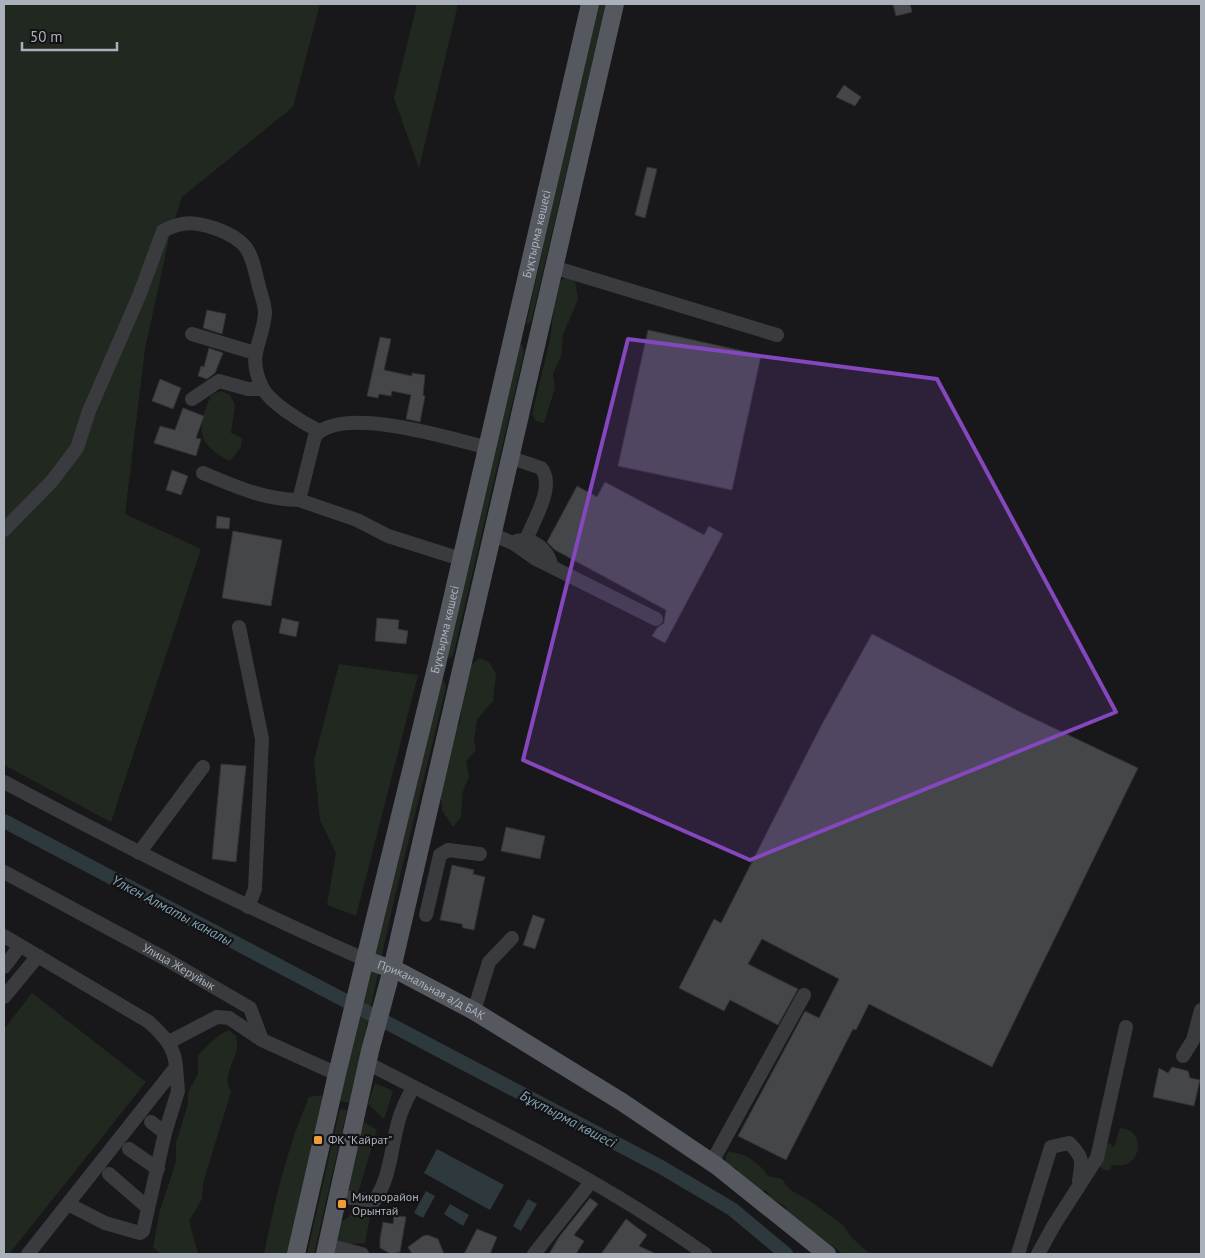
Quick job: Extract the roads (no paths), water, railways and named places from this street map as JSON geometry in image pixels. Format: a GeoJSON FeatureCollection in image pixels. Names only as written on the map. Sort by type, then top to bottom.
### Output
{"type":"FeatureCollection","features":[{"type":"Feature","properties":{"kind":"main road","name":"Бұқтырма көшесі"},"geometry":{"type":"LineString","coordinates":[[296,1254],[336,1074],[364,966],[488,448],[590,4]]}},
{"type":"Feature","properties":{"kind":"main road","name":"Бұқтырма көшесі"},"geometry":{"type":"LineString","coordinates":[[326,1250],[369,1057],[392,969],[615,4]]}},
{"type":"Feature","properties":{"kind":"main road"},"geometry":{"type":"LineString","coordinates":[[514,333],[536,340]]}},
{"type":"Feature","properties":{"kind":"main road"},"geometry":{"type":"LineString","coordinates":[[437,664],[460,670]]}},
{"type":"Feature","properties":{"kind":"main road","name":"Приканальная а/д БАК"},"geometry":{"type":"LineString","coordinates":[[364,966],[392,969],[474,1011],[622,1102],[712,1162],[827,1254]]}},
{"type":"Feature","properties":{"kind":"street"},"geometry":{"type":"LineString","coordinates":[[4,530],[52,481],[77,448],[89,411],[138,296],[163,231],[177,224],[198,222],[235,236],[251,253],[265,312],[255,354],[255,365],[263,389],[297,420],[319,431]]}},
{"type":"Feature","properties":{"kind":"street"},"geometry":{"type":"LineString","coordinates":[[553,267],[777,335]]}},
{"type":"Feature","properties":{"kind":"street"},"geometry":{"type":"LineString","coordinates":[[192,334],[255,354]]}},
{"type":"Feature","properties":{"kind":"street"},"geometry":{"type":"LineString","coordinates":[[192,399],[219,381],[248,389],[263,389]]}},
{"type":"Feature","properties":{"kind":"street"},"geometry":{"type":"LineString","coordinates":[[299,500],[315,436],[319,431],[331,427],[365,423],[403,426],[488,448]]}},
{"type":"Feature","properties":{"kind":"street"},"geometry":{"type":"LineString","coordinates":[[509,457],[541,468],[547,481],[543,497],[519,541]]}},
{"type":"Feature","properties":{"kind":"street"},"geometry":{"type":"LineString","coordinates":[[203,473],[238,488],[278,500],[299,500],[357,520],[388,536],[461,559]]}},
{"type":"Feature","properties":{"kind":"street"},"geometry":{"type":"LineString","coordinates":[[491,534],[519,541],[549,554],[551,565],[656,619]]}},
{"type":"Feature","properties":{"kind":"street"},"geometry":{"type":"LineString","coordinates":[[239,627],[262,738],[255,889],[248,907]]}},
{"type":"Feature","properties":{"kind":"street"},"geometry":{"type":"LineString","coordinates":[[139,853],[203,767]]}},
{"type":"Feature","properties":{"kind":"street","name":"Приканальная а/д БАК"},"geometry":{"type":"LineString","coordinates":[[4,782],[139,853],[364,966]]}},
{"type":"Feature","properties":{"kind":"street"},"geometry":{"type":"LineString","coordinates":[[426,916],[437,861],[443,852],[448,850],[480,854]]}},
{"type":"Feature","properties":{"kind":"street","name":"Улица Жеруйык"},"geometry":{"type":"LineString","coordinates":[[4,872],[164,958],[250,1008],[262,1040]]}},
{"type":"Feature","properties":{"kind":"street"},"geometry":{"type":"LineString","coordinates":[[412,878],[432,884]]}},
{"type":"Feature","properties":{"kind":"street"},"geometry":{"type":"LineString","coordinates":[[4,936],[149,1022],[169,1042],[176,1056],[178,1091],[165,1133],[147,1207],[144,1228],[140,1233],[105,1222],[68,1204]]}},
{"type":"Feature","properties":{"kind":"street"},"geometry":{"type":"LineString","coordinates":[[474,1011],[489,962],[512,938]]}},
{"type":"Feature","properties":{"kind":"street"},"geometry":{"type":"LineString","coordinates":[[4,967],[20,946]]}},
{"type":"Feature","properties":{"kind":"street"},"geometry":{"type":"LineString","coordinates":[[4,997],[38,956]]}},
{"type":"Feature","properties":{"kind":"street"},"geometry":{"type":"LineString","coordinates":[[712,1162],[804,995]]}},
{"type":"Feature","properties":{"kind":"street"},"geometry":{"type":"LineString","coordinates":[[1183,1056],[1193,1040],[1201,1010]]}},
{"type":"Feature","properties":{"kind":"street"},"geometry":{"type":"LineString","coordinates":[[169,1042],[217,1018],[229,1018],[262,1040],[336,1074]]}},
{"type":"Feature","properties":{"kind":"street"},"geometry":{"type":"LineString","coordinates":[[1038,1254],[1096,1158],[1126,1027]]}},
{"type":"Feature","properties":{"kind":"street"},"geometry":{"type":"LineString","coordinates":[[369,1057],[413,1087],[591,1182],[677,1234],[705,1254]]}},
{"type":"Feature","properties":{"kind":"street"},"geometry":{"type":"LineString","coordinates":[[28,1254],[176,1067]]}},
{"type":"Feature","properties":{"kind":"street"},"geometry":{"type":"LineString","coordinates":[[338,1196],[374,1202],[380,1194],[386,1179],[399,1118],[413,1087]]}},
{"type":"Feature","properties":{"kind":"street"},"geometry":{"type":"LineString","coordinates":[[151,1122],[165,1133]]}},
{"type":"Feature","properties":{"kind":"street"},"geometry":{"type":"LineString","coordinates":[[1018,1254],[1051,1147],[1069,1143],[1080,1154],[1082,1164],[1080,1184]]}},
{"type":"Feature","properties":{"kind":"street"},"geometry":{"type":"LineString","coordinates":[[129,1149],[158,1168]]}},
{"type":"Feature","properties":{"kind":"street"},"geometry":{"type":"LineString","coordinates":[[109,1174],[147,1207]]}},
{"type":"Feature","properties":{"kind":"street"},"geometry":{"type":"LineString","coordinates":[[534,1254],[591,1182]]}},
{"type":"Feature","properties":{"kind":"street"},"geometry":{"type":"LineString","coordinates":[[326,1250],[362,1254]]}},
{"type":"Feature","properties":{"kind":"waterway","name":"Бұқтырма көшесі"},"geometry":{"type":"LineString","coordinates":[[4,821],[661,1167],[732,1209],[786,1254]]}},
{"type":"Feature","properties":{"kind":"place","name":"ФК \"Кайрат\""},"geometry":{"type":"Point","coordinates":[318,1140]}},
{"type":"Feature","properties":{"kind":"place","name":"Микрорайон Орынтай"},"geometry":{"type":"Point","coordinates":[342,1204]}},
{"type":"Feature","properties":{"kind":"water label","name":"Үлкен Алматы каналы"},"geometry":{"type":"Point","coordinates":[172,910]}}]}
